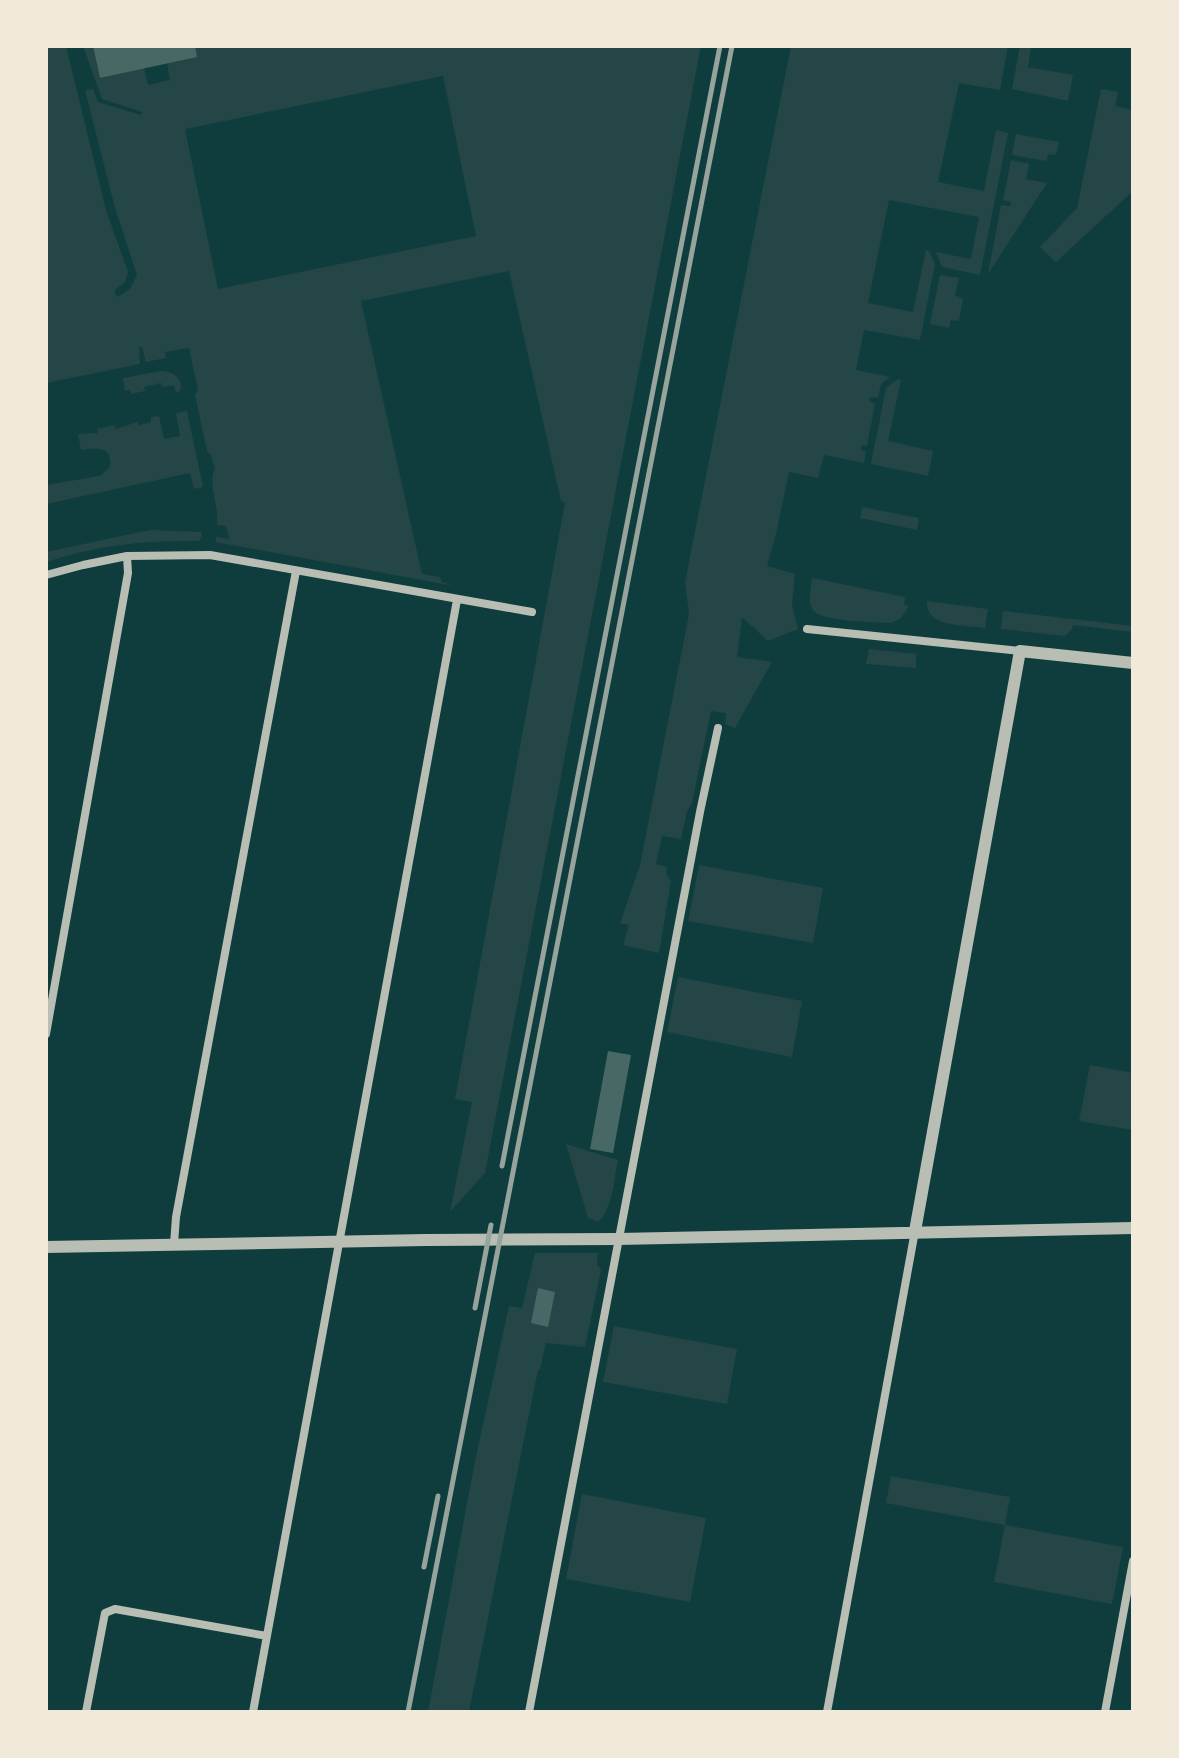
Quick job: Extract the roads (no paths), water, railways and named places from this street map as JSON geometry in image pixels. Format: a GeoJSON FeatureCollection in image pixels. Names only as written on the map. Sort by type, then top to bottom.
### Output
{"type":"FeatureCollection","features":[{"type":"Feature","properties":{"kind":"street"},"geometry":{"type":"LineString","coordinates":[[46,575],[127,556],[210,555],[532,612]]}},
{"type":"Feature","properties":{"kind":"street"},"geometry":{"type":"LineString","coordinates":[[46,1034],[128,573],[127,556]]}},
{"type":"Feature","properties":{"kind":"street"},"geometry":{"type":"LineString","coordinates":[[174,1244],[176,1217],[296,571]]}},
{"type":"Feature","properties":{"kind":"street"},"geometry":{"type":"LineString","coordinates":[[253,1712],[457,600]]}},
{"type":"Feature","properties":{"kind":"street"},"geometry":{"type":"LineString","coordinates":[[807,629],[1133,663]]}},
{"type":"Feature","properties":{"kind":"street"},"geometry":{"type":"LineString","coordinates":[[827,1712],[1020,651]]}},
{"type":"Feature","properties":{"kind":"street"},"geometry":{"type":"LineString","coordinates":[[529,1712],[718,728]]}},
{"type":"Feature","properties":{"kind":"street"},"geometry":{"type":"LineString","coordinates":[[46,1247],[1133,1228]]}},
{"type":"Feature","properties":{"kind":"street"},"geometry":{"type":"LineString","coordinates":[[1105,1712],[1133,1561]]}},
{"type":"Feature","properties":{"kind":"street"},"geometry":{"type":"LineString","coordinates":[[86,1712],[104,1618],[110,1610],[267,1636]]}},
{"type":"Feature","properties":{"kind":"railway"},"geometry":{"type":"LineString","coordinates":[[502,1166],[720,46]]}},
{"type":"Feature","properties":{"kind":"railway"},"geometry":{"type":"LineString","coordinates":[[408,1712],[732,46]]}},
{"type":"Feature","properties":{"kind":"railway"},"geometry":{"type":"LineString","coordinates":[[475,1308],[491,1225]]}},
{"type":"Feature","properties":{"kind":"railway"},"geometry":{"type":"LineString","coordinates":[[424,1567],[438,1496]]}}]}
